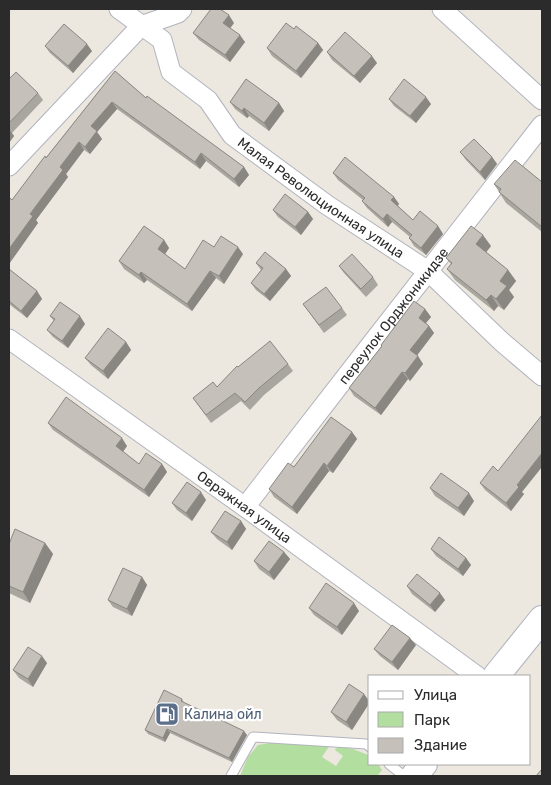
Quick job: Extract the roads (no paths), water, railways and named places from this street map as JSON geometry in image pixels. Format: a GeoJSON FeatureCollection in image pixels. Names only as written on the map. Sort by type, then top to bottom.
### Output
{"type":"FeatureCollection","features":[{"type":"Feature","properties":{"kind":"main road"},"geometry":{"type":"LineString","coordinates":[[497,675],[542,619]]}},
{"type":"Feature","properties":{"kind":"main road"},"geometry":{"type":"LineString","coordinates":[[414,776],[423,765]]}},
{"type":"Feature","properties":{"kind":"street","name":"Малая Революционная улица"},"geometry":{"type":"LineString","coordinates":[[119,9],[162,40],[171,72],[208,100],[232,135],[327,205],[428,271],[502,342],[542,376]]}},
{"type":"Feature","properties":{"kind":"street"},"geometry":{"type":"LineString","coordinates":[[9,166],[141,26],[178,14],[182,9]]}},
{"type":"Feature","properties":{"kind":"street"},"geometry":{"type":"LineString","coordinates":[[442,9],[542,100]]}},
{"type":"Feature","properties":{"kind":"street","name":"переулок Орджоникидзе"},"geometry":{"type":"LineString","coordinates":[[245,508],[542,125]]}},
{"type":"Feature","properties":{"kind":"street","name":"Овражная улица"},"geometry":{"type":"LineString","coordinates":[[9,339],[476,675]]}},
{"type":"Feature","properties":{"kind":"lane"},"geometry":{"type":"LineString","coordinates":[[231,776],[253,737],[366,744],[368,746]]}},
{"type":"Feature","properties":{"kind":"lane"},"geometry":{"type":"LineString","coordinates":[[390,765],[404,776]]}},
{"type":"Feature","properties":{"kind":"place","name":"Калина ойл"},"geometry":{"type":"Point","coordinates":[167,714]}}]}
